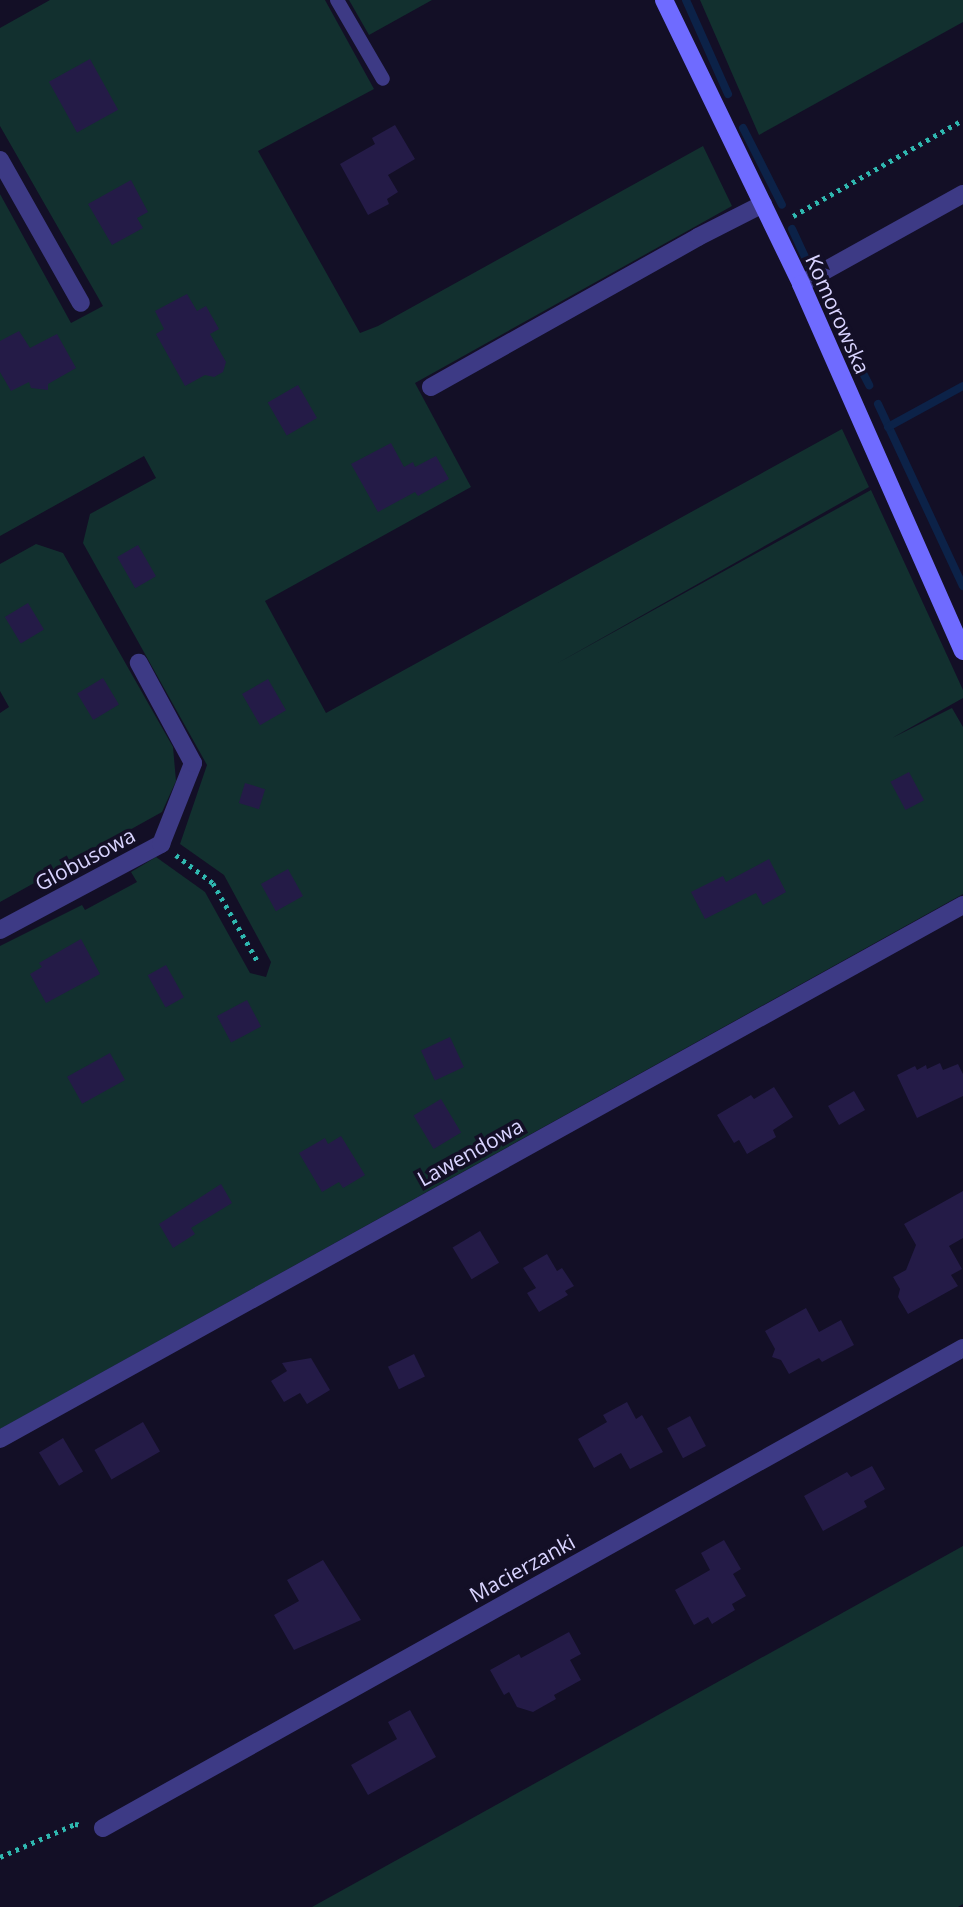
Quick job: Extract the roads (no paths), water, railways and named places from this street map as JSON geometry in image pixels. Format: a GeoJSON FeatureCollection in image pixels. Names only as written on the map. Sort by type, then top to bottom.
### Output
{"type":"FeatureCollection","features":[{"type":"Feature","properties":{"kind":"street","name":"Komorowska"},"geometry":{"type":"LineString","coordinates":[[664,0],[801,284],[958,628],[963,651]]}},
{"type":"Feature","properties":{"kind":"street"},"geometry":{"type":"LineString","coordinates":[[0,160],[81,303]]}},
{"type":"Feature","properties":{"kind":"street"},"geometry":{"type":"LineString","coordinates":[[801,284],[963,194]]}},
{"type":"Feature","properties":{"kind":"street"},"geometry":{"type":"LineString","coordinates":[[431,387],[698,237],[763,204]]}},
{"type":"Feature","properties":{"kind":"street","name":"Globusowa"},"geometry":{"type":"LineString","coordinates":[[0,930],[161,844],[194,763],[138,663]]}},
{"type":"Feature","properties":{"kind":"street","name":"Lawendowa"},"geometry":{"type":"LineString","coordinates":[[0,1439],[963,905]]}},
{"type":"Feature","properties":{"kind":"street","name":"Macierzanki"},"geometry":{"type":"LineString","coordinates":[[103,1828],[963,1348]]}},
{"type":"Feature","properties":{"kind":"lane"},"geometry":{"type":"LineString","coordinates":[[337,0],[383,79]]}},
{"type":"Feature","properties":{"kind":"waterway"},"geometry":{"type":"LineString","coordinates":[[686,0],[728,94]]}},
{"type":"Feature","properties":{"kind":"waterway"},"geometry":{"type":"LineString","coordinates":[[743,128],[782,205]]}},
{"type":"Feature","properties":{"kind":"waterway"},"geometry":{"type":"LineString","coordinates":[[792,229],[812,272]]}},
{"type":"Feature","properties":{"kind":"waterway"},"geometry":{"type":"LineString","coordinates":[[821,291],[869,385]]}},
{"type":"Feature","properties":{"kind":"waterway"},"geometry":{"type":"LineString","coordinates":[[888,427],[963,386]]}},
{"type":"Feature","properties":{"kind":"waterway"},"geometry":{"type":"LineString","coordinates":[[878,404],[963,586]]}}]}
